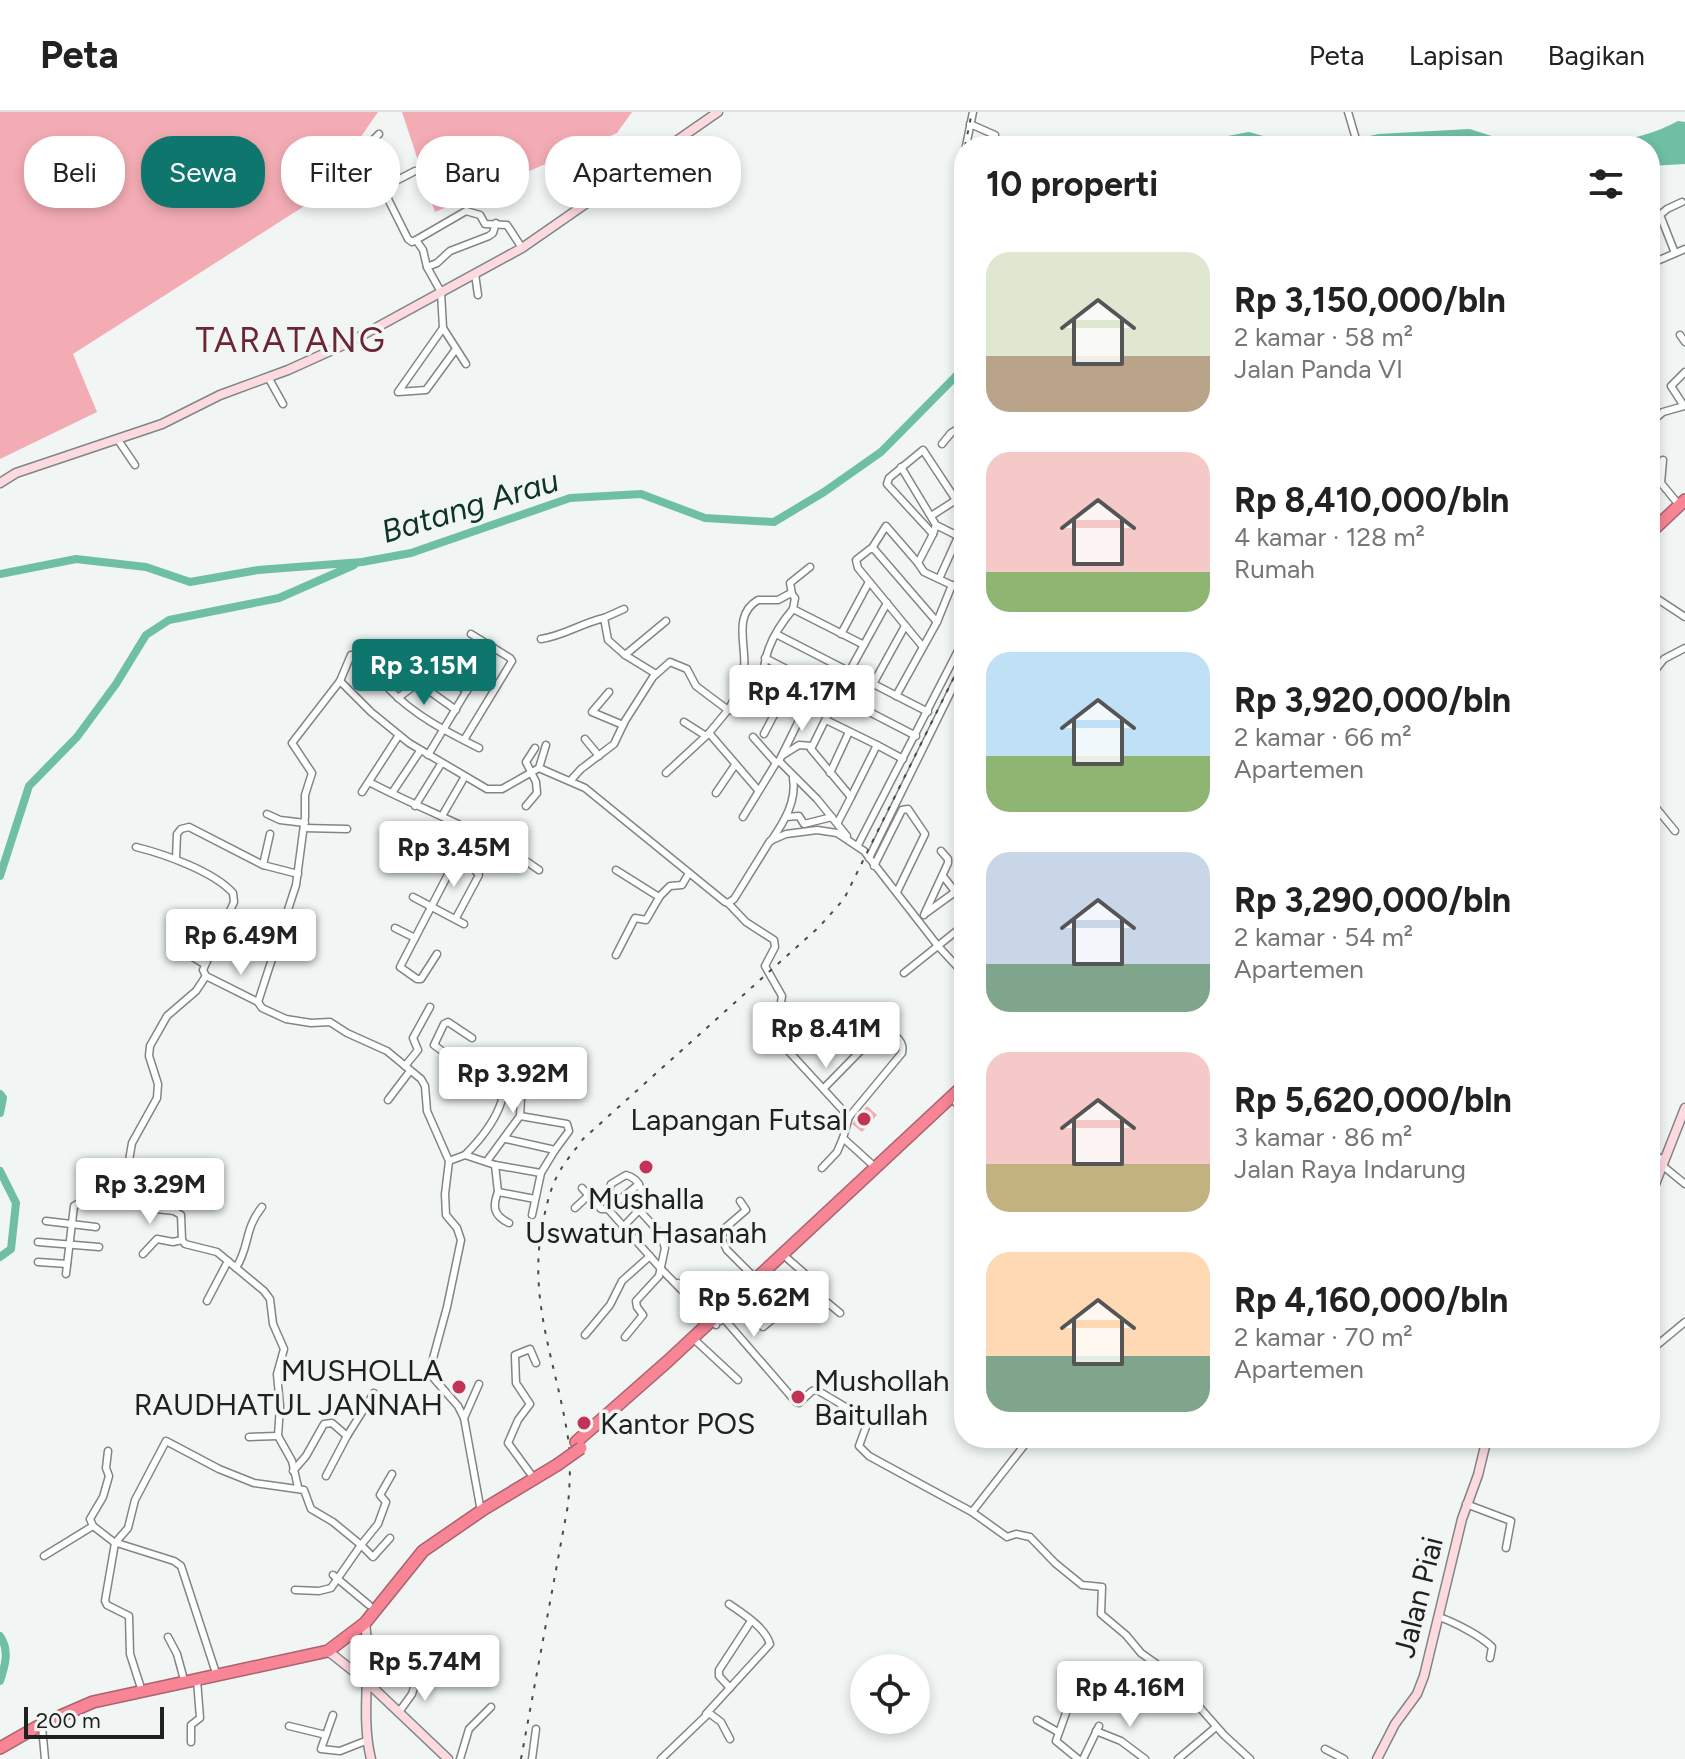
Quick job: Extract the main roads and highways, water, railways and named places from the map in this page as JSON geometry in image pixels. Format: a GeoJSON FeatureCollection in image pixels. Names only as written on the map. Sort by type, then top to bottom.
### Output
{"type":"FeatureCollection","features":[{"type":"Feature","properties":{"kind":"highway"},"geometry":{"type":"LineString","coordinates":[[1660,524],[1681,504],[1685,491]]}},
{"type":"Feature","properties":{"kind":"highway"},"geometry":{"type":"LineString","coordinates":[[1660,517],[1681,504]]}},
{"type":"Feature","properties":{"kind":"highway"},"geometry":{"type":"LineString","coordinates":[[646,1385],[697,1342],[954,1095]]}},
{"type":"Feature","properties":{"kind":"highway"},"geometry":{"type":"LineString","coordinates":[[873,1173],[954,1108]]}},
{"type":"Feature","properties":{"kind":"highway"},"geometry":{"type":"LineString","coordinates":[[0,1741],[83,1698],[322,1646],[350,1630],[416,1549],[579,1445],[757,1280],[783,1260]]}},
{"type":"Feature","properties":{"kind":"highway"},"geometry":{"type":"LineString","coordinates":[[0,1748],[41,1720],[93,1702],[328,1651],[365,1623],[423,1551],[535,1473]]}},
{"type":"Feature","properties":{"kind":"waterway","name":"Batang Arau"},"geometry":{"type":"LineString","coordinates":[[1415,136],[1469,133],[1479,136]]}},
{"type":"Feature","properties":{"kind":"waterway","name":"Batang Arau"},"geometry":{"type":"LineString","coordinates":[[0,574],[76,559],[146,567],[190,582],[258,570],[362,562],[411,553],[570,498],[641,494],[705,518],[774,522],[881,452],[954,378]]}},
{"type":"Feature","properties":{"kind":"waterway"},"geometry":{"type":"LineString","coordinates":[[0,876],[29,786],[77,737],[116,684],[146,635],[169,620],[279,598],[354,565]]}},
{"type":"Feature","properties":{"kind":"waterway"},"geometry":{"type":"LineString","coordinates":[[0,1094],[3,1098],[0,1113]]}},
{"type":"Feature","properties":{"kind":"waterway"},"geometry":{"type":"LineString","coordinates":[[0,1171],[16,1203],[11,1249],[0,1257]]}},
{"type":"Feature","properties":{"kind":"waterway"},"geometry":{"type":"LineString","coordinates":[[0,1636],[6,1652],[0,1681]]}},
{"type":"Feature","properties":{"kind":"railway"},"geometry":{"type":"LineString","coordinates":[[967,136],[972,112]]}},
{"type":"Feature","properties":{"kind":"railway"},"geometry":{"type":"LineString","coordinates":[[521,1759],[569,1488],[568,1438],[541,1308],[539,1282],[542,1227],[554,1183],[583,1139],[819,927],[844,899],[954,677]]}},
{"type":"Feature","properties":{"kind":"place","name":"Lapangan Futsal"},"geometry":{"type":"Point","coordinates":[864,1119]}},
{"type":"Feature","properties":{"kind":"place","name":"Mushalla Uswatun Hasanah"},"geometry":{"type":"Point","coordinates":[646,1167]}},
{"type":"Feature","properties":{"kind":"place","name":"MUSHOLLA RAUDHATUL JANNAH"},"geometry":{"type":"Point","coordinates":[459,1387]}},
{"type":"Feature","properties":{"kind":"place","name":"Mushollah Baitullah"},"geometry":{"type":"Point","coordinates":[798,1397]}},
{"type":"Feature","properties":{"kind":"place","name":"Kantor POS"},"geometry":{"type":"Point","coordinates":[584,1423]}},
{"type":"Feature","properties":{"kind":"district","name":"TARATANG"},"geometry":{"type":"Point","coordinates":[291,340]}}]}
